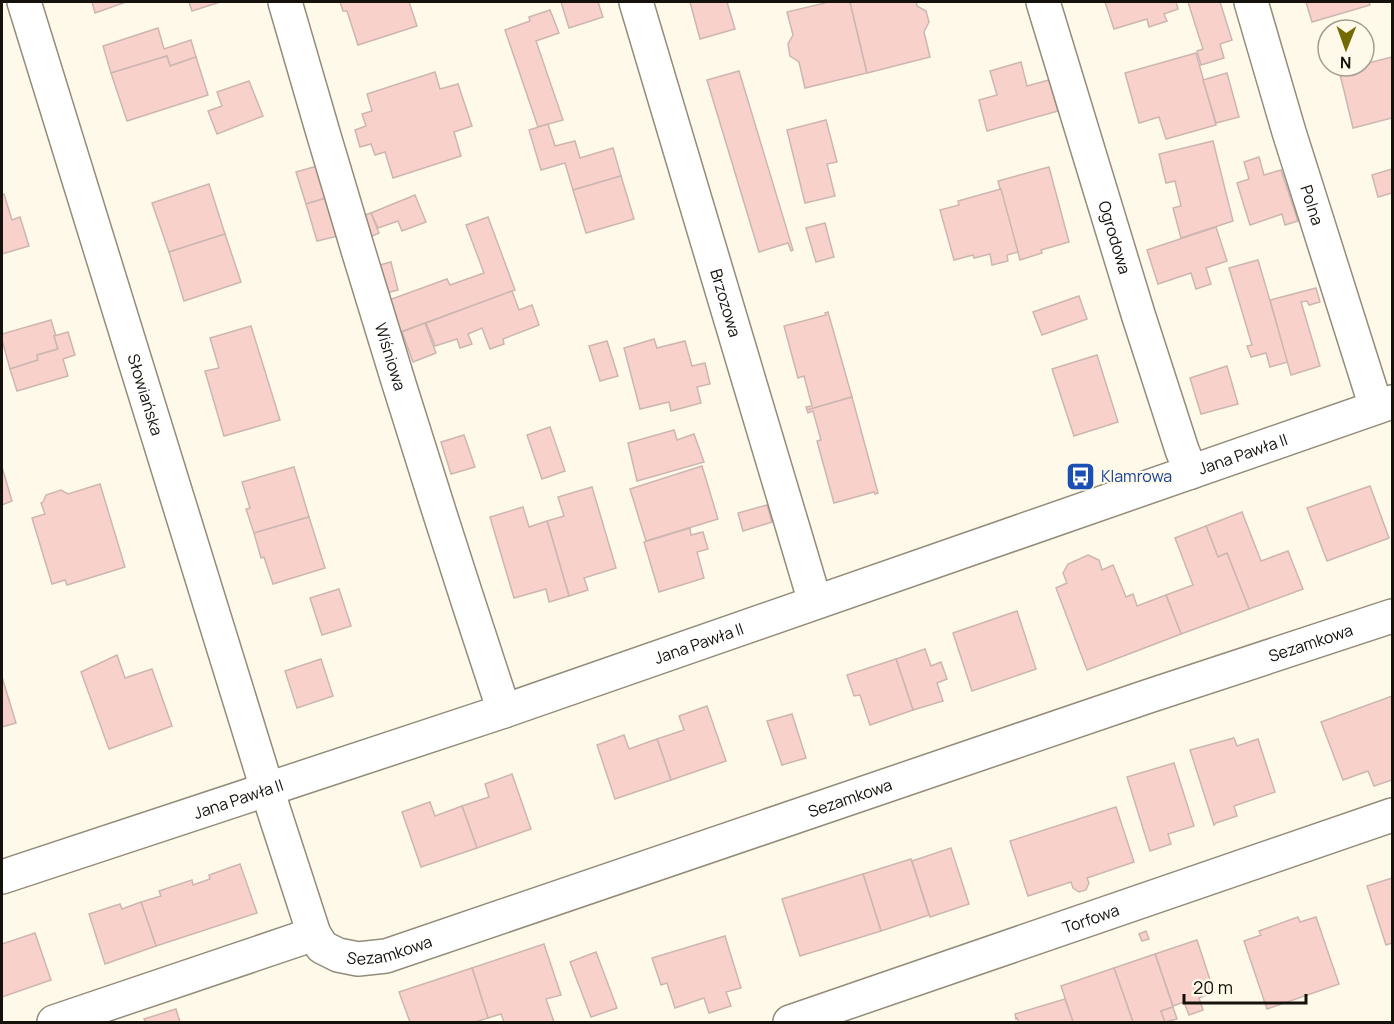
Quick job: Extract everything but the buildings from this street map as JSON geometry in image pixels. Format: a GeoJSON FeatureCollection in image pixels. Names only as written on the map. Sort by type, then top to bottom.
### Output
{"type":"FeatureCollection","features":[{"type":"Feature","properties":{"kind":"street","name":"Słowiańska"},"geometry":{"type":"LineString","coordinates":[[24,2],[268,789]]}},
{"type":"Feature","properties":{"kind":"street","name":"Wiśniowa"},"geometry":{"type":"LineString","coordinates":[[285,2],[382,328],[504,711]]}},
{"type":"Feature","properties":{"kind":"street","name":"Brzozowa"},"geometry":{"type":"LineString","coordinates":[[636,2],[815,602]]}},
{"type":"Feature","properties":{"kind":"street","name":"Ogrodowa"},"geometry":{"type":"LineString","coordinates":[[1043,2],[1138,314],[1191,472]]}},
{"type":"Feature","properties":{"kind":"street","name":"Polna"},"geometry":{"type":"LineString","coordinates":[[1251,2],[1289,132],[1384,404]]}},
{"type":"Feature","properties":{"kind":"street","name":"Jana Pawła II"},"geometry":{"type":"LineString","coordinates":[[2,877],[504,711],[1384,404]]}},
{"type":"Feature","properties":{"kind":"street","name":"Sezamkowa"},"geometry":{"type":"LineString","coordinates":[[268,789],[314,934],[322,947],[338,955],[358,959],[386,957],[1138,699],[1392,616]]}},
{"type":"Feature","properties":{"kind":"street","name":"Torfowa"},"geometry":{"type":"LineString","coordinates":[[790,1023],[1392,815]]}},
{"type":"Feature","properties":{"kind":"street"},"geometry":{"type":"LineString","coordinates":[[54,1023],[314,934]]}},
{"type":"Feature","properties":{"kind":"place","name":"Klamrowa"},"geometry":{"type":"Point","coordinates":[1080,476]}}]}
